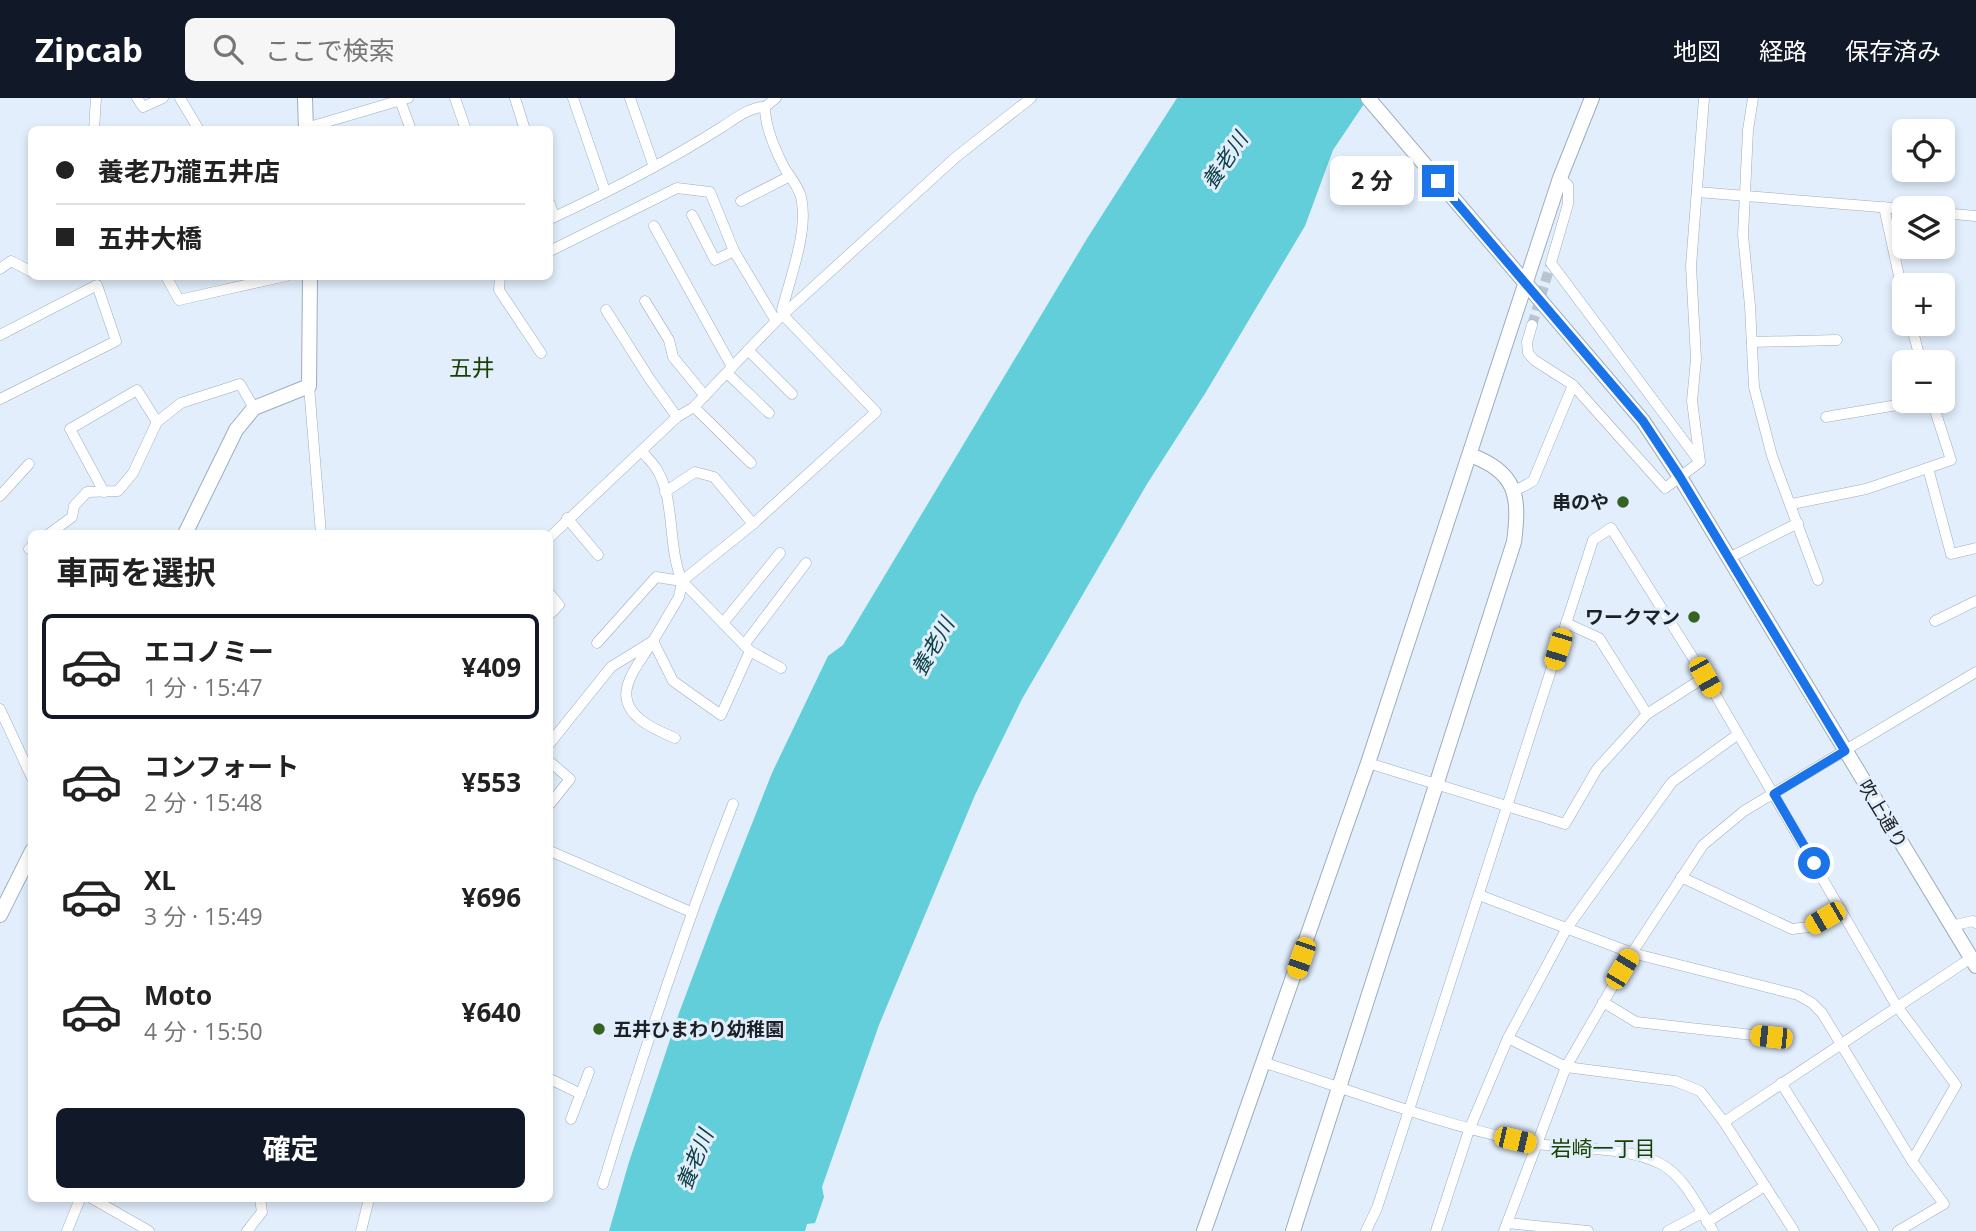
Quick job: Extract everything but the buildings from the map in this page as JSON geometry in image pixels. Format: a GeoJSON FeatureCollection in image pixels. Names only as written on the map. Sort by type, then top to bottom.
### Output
{"type":"FeatureCollection","features":[{"type":"Feature","properties":{"kind":"street"},"geometry":{"type":"LineString","coordinates":[[94,126],[96,98]]}},
{"type":"Feature","properties":{"kind":"street"},"geometry":{"type":"LineString","coordinates":[[137,98],[143,107],[163,98]]}},
{"type":"Feature","properties":{"kind":"street"},"geometry":{"type":"LineString","coordinates":[[180,98],[197,126]]}},
{"type":"Feature","properties":{"kind":"street"},"geometry":{"type":"LineString","coordinates":[[305,98],[306,126]]}},
{"type":"Feature","properties":{"kind":"street"},"geometry":{"type":"LineString","coordinates":[[456,98],[465,126]]}},
{"type":"Feature","properties":{"kind":"street"},"geometry":{"type":"LineString","coordinates":[[515,98],[524,126]]}},
{"type":"Feature","properties":{"kind":"street"},"geometry":{"type":"LineString","coordinates":[[573,98],[605,191]]}},
{"type":"Feature","properties":{"kind":"street"},"geometry":{"type":"LineString","coordinates":[[630,98],[654,167]]}},
{"type":"Feature","properties":{"kind":"street"},"geometry":{"type":"LineString","coordinates":[[553,217],[691,148],[738,117],[758,106],[765,107],[776,98]]}},
{"type":"Feature","properties":{"kind":"street"},"geometry":{"type":"LineString","coordinates":[[553,534],[677,417],[694,407],[780,318],[956,158],[1031,98]]}},
{"type":"Feature","properties":{"kind":"street","name":"吹上通り"},"geometry":{"type":"LineString","coordinates":[[1368,98],[1643,421],[1680,477],[1973,962]]}},
{"type":"Feature","properties":{"kind":"street"},"geometry":{"type":"LineString","coordinates":[[1205,1231],[1368,763],[1471,456],[1560,178],[1592,98]]}},
{"type":"Feature","properties":{"kind":"street"},"geometry":{"type":"LineString","coordinates":[[1700,462],[1692,401],[1696,359],[1691,266],[1704,98]]}},
{"type":"Feature","properties":{"kind":"street"},"geometry":{"type":"LineString","coordinates":[[1753,98],[1748,130],[1743,236],[1757,402],[1772,456],[1818,580]]}},
{"type":"Feature","properties":{"kind":"street"},"geometry":{"type":"LineString","coordinates":[[316,126],[404,99],[410,126]]}},
{"type":"Feature","properties":{"kind":"street"},"geometry":{"type":"LineString","coordinates":[[765,107],[771,139],[799,190],[803,209],[798,246],[780,318]]}},
{"type":"Feature","properties":{"kind":"street"},"geometry":{"type":"LineString","coordinates":[[741,201],[790,176]]}},
{"type":"Feature","properties":{"kind":"street"},"geometry":{"type":"LineString","coordinates":[[1560,178],[1568,185],[1568,204],[1550,263],[1700,462]]}},
{"type":"Feature","properties":{"kind":"street"},"geometry":{"type":"LineString","coordinates":[[553,250],[677,188],[710,192],[734,251],[780,318],[876,412],[753,524],[682,581],[679,597],[627,685],[627,702],[634,715],[658,732],[675,738]]}},
{"type":"Feature","properties":{"kind":"street"},"geometry":{"type":"LineString","coordinates":[[1696,192],[1892,208]]}},
{"type":"Feature","properties":{"kind":"street"},"geometry":{"type":"LineString","coordinates":[[1884,208],[1898,273]]}},
{"type":"Feature","properties":{"kind":"street"},"geometry":{"type":"LineString","coordinates":[[1955,214],[1976,216]]}},
{"type":"Feature","properties":{"kind":"street"},"geometry":{"type":"LineString","coordinates":[[692,215],[715,260],[734,251]]}},
{"type":"Feature","properties":{"kind":"street"},"geometry":{"type":"LineString","coordinates":[[654,226],[729,370],[769,412]]}},
{"type":"Feature","properties":{"kind":"street"},"geometry":{"type":"LineString","coordinates":[[0,269],[11,261],[28,270]]}},
{"type":"Feature","properties":{"kind":"street"},"geometry":{"type":"LineString","coordinates":[[168,280],[179,300],[268,280]]}},
{"type":"Feature","properties":{"kind":"street"},"geometry":{"type":"LineString","coordinates":[[310,280],[309,386],[321,530]]}},
{"type":"Feature","properties":{"kind":"street"},"geometry":{"type":"LineString","coordinates":[[500,280],[499,290],[541,354]]}},
{"type":"Feature","properties":{"kind":"street"},"geometry":{"type":"LineString","coordinates":[[0,335],[97,285],[116,341],[0,399]]}},
{"type":"Feature","properties":{"kind":"street"},"geometry":{"type":"LineString","coordinates":[[645,301],[670,340],[673,357],[705,396]]}},
{"type":"Feature","properties":{"kind":"street"},"geometry":{"type":"LineString","coordinates":[[606,310],[677,417]]}},
{"type":"Feature","properties":{"kind":"street"},"geometry":{"type":"LineString","coordinates":[[1532,325],[1527,342],[1528,353],[1534,360],[1573,385],[1665,488],[1700,462]]}},
{"type":"Feature","properties":{"kind":"street"},"geometry":{"type":"LineString","coordinates":[[1752,342],[1838,340]]}},
{"type":"Feature","properties":{"kind":"street"},"geometry":{"type":"LineString","coordinates":[[748,350],[792,394]]}},
{"type":"Feature","properties":{"kind":"street"},"geometry":{"type":"LineString","coordinates":[[54,530],[72,517],[74,506],[87,492],[118,491],[133,473],[157,422],[181,403],[240,384],[254,408]]}},
{"type":"Feature","properties":{"kind":"street"},"geometry":{"type":"LineString","coordinates":[[1513,492],[1533,481],[1573,385]]}},
{"type":"Feature","properties":{"kind":"street"},"geometry":{"type":"LineString","coordinates":[[187,530],[236,429],[254,408],[309,386]]}},
{"type":"Feature","properties":{"kind":"street"},"geometry":{"type":"LineString","coordinates":[[104,492],[70,429],[137,390],[157,422]]}},
{"type":"Feature","properties":{"kind":"street"},"geometry":{"type":"LineString","coordinates":[[1826,417],[1892,406]]}},
{"type":"Feature","properties":{"kind":"street"},"geometry":{"type":"LineString","coordinates":[[694,407],[751,463]]}},
{"type":"Feature","properties":{"kind":"street"},"geometry":{"type":"LineString","coordinates":[[1791,504],[1866,489],[1951,460],[1936,413]]}},
{"type":"Feature","properties":{"kind":"street"},"geometry":{"type":"LineString","coordinates":[[642,451],[657,469],[666,492],[676,568],[682,581],[747,648],[781,668]]}},
{"type":"Feature","properties":{"kind":"street"},"geometry":{"type":"LineString","coordinates":[[1293,1231],[1514,542],[1516,523],[1513,492],[1504,474],[1491,463],[1471,456]]}},
{"type":"Feature","properties":{"kind":"street"},"geometry":{"type":"LineString","coordinates":[[0,496],[29,464]]}},
{"type":"Feature","properties":{"kind":"street"},"geometry":{"type":"LineString","coordinates":[[1928,468],[1951,554],[1976,548]]}},
{"type":"Feature","properties":{"kind":"street"},"geometry":{"type":"LineString","coordinates":[[666,492],[695,472],[713,477],[753,524]]}},
{"type":"Feature","properties":{"kind":"street"},"geometry":{"type":"LineString","coordinates":[[566,519],[598,555]]}},
{"type":"Feature","properties":{"kind":"street"},"geometry":{"type":"LineString","coordinates":[[1729,558],[1798,523]]}},
{"type":"Feature","properties":{"kind":"street"},"geometry":{"type":"LineString","coordinates":[[1366,1231],[1377,1208],[1593,540],[1611,528],[1705,677],[1896,1005],[1956,1085],[1912,1161]]}},
{"type":"Feature","properties":{"kind":"street"},"geometry":{"type":"LineString","coordinates":[[723,623],[780,553]]}},
{"type":"Feature","properties":{"kind":"street"},"geometry":{"type":"LineString","coordinates":[[653,641],[674,681],[721,715],[747,648],[806,563]]}},
{"type":"Feature","properties":{"kind":"street"},"geometry":{"type":"LineString","coordinates":[[597,643],[656,578],[682,581]]}},
{"type":"Feature","properties":{"kind":"street"},"geometry":{"type":"LineString","coordinates":[[553,598],[559,605],[553,611]]}},
{"type":"Feature","properties":{"kind":"street"},"geometry":{"type":"LineString","coordinates":[[1935,621],[1976,601]]}},
{"type":"Feature","properties":{"kind":"street"},"geometry":{"type":"LineString","coordinates":[[1566,623],[1599,638],[1647,714]]}},
{"type":"Feature","properties":{"kind":"street"},"geometry":{"type":"LineString","coordinates":[[553,739],[611,667],[653,641]]}},
{"type":"Feature","properties":{"kind":"street"},"geometry":{"type":"LineString","coordinates":[[1588,1231],[1506,1227],[1566,1067],[1632,953],[1703,845],[1744,811],[1976,672]]}},
{"type":"Feature","properties":{"kind":"street"},"geometry":{"type":"LineString","coordinates":[[1368,763],[1564,824],[1597,769],[1647,714],[1705,677]]}},
{"type":"Feature","properties":{"kind":"street"},"geometry":{"type":"LineString","coordinates":[[1,714],[28,770]]}},
{"type":"Feature","properties":{"kind":"street"},"geometry":{"type":"LineString","coordinates":[[1436,1231],[1469,1130],[1508,1038],[1567,928],[1672,782],[1737,735]]}},
{"type":"Feature","properties":{"kind":"street"},"geometry":{"type":"LineString","coordinates":[[553,765],[570,779],[553,800]]}},
{"type":"Feature","properties":{"kind":"street"},"geometry":{"type":"LineString","coordinates":[[603,1184],[642,1055],[691,912],[733,804]]}},
{"type":"Feature","properties":{"kind":"street"},"geometry":{"type":"LineString","coordinates":[[553,852],[691,912]]}},
{"type":"Feature","properties":{"kind":"street"},"geometry":{"type":"LineString","coordinates":[[0,915],[28,859]]}},
{"type":"Feature","properties":{"kind":"street"},"geometry":{"type":"LineString","coordinates":[[1681,877],[1792,929],[1810,927],[1842,909]]}},
{"type":"Feature","properties":{"kind":"street"},"geometry":{"type":"LineString","coordinates":[[0,880],[14,886]]}},
{"type":"Feature","properties":{"kind":"street"},"geometry":{"type":"LineString","coordinates":[[1479,895],[1632,953],[1798,995],[1812,1003],[1822,1013],[1912,1161],[1944,1204],[1898,1231]]}},
{"type":"Feature","properties":{"kind":"street"},"geometry":{"type":"LineString","coordinates":[[1951,926],[1973,921],[1976,923]]}},
{"type":"Feature","properties":{"kind":"street"},"geometry":{"type":"LineString","coordinates":[[1724,1122],[1842,1045],[1896,1005],[1973,962]]}},
{"type":"Feature","properties":{"kind":"street"},"geometry":{"type":"LineString","coordinates":[[1603,1002],[1636,1022],[1771,1037]]}},
{"type":"Feature","properties":{"kind":"street"},"geometry":{"type":"LineString","coordinates":[[1508,1038],[1566,1067],[1675,1082],[1700,1091],[1724,1122],[1794,1231]]}},
{"type":"Feature","properties":{"kind":"street"},"geometry":{"type":"LineString","coordinates":[[1265,1063],[1469,1130],[1537,1145],[1642,1155],[1665,1166],[1682,1182],[1707,1222]]}},
{"type":"Feature","properties":{"kind":"street"},"geometry":{"type":"LineString","coordinates":[[571,1119],[589,1072]]}},
{"type":"Feature","properties":{"kind":"street"},"geometry":{"type":"LineString","coordinates":[[553,1080],[581,1094]]}},
{"type":"Feature","properties":{"kind":"street"},"geometry":{"type":"LineString","coordinates":[[1781,1083],[1874,1231]]}},
{"type":"Feature","properties":{"kind":"street"},"geometry":{"type":"LineString","coordinates":[[1668,1231],[1707,1222],[1765,1186]]}},
{"type":"Feature","properties":{"kind":"street"},"geometry":{"type":"LineString","coordinates":[[67,1231],[79,1202]]}},
{"type":"Feature","properties":{"kind":"street"},"geometry":{"type":"LineString","coordinates":[[98,1202],[149,1231]]}},
{"type":"Feature","properties":{"kind":"street"},"geometry":{"type":"LineString","coordinates":[[247,1231],[262,1212],[260,1202]]}},
{"type":"Feature","properties":{"kind":"street"},"geometry":{"type":"LineString","coordinates":[[364,1230],[369,1202]]}},
{"type":"Feature","properties":{"kind":"water","name":"養老川"},"geometry":{"type":"Polygon","coordinates":[[[1177,98],[1368,98],[1333,150],[1305,226],[1206,392],[1147,484],[1022,699],[975,795],[879,1025],[822,1187],[824,1197],[815,1223],[807,1224],[805,1231],[609,1231],[679,1013],[717,912],[772,773],[828,656],[843,645],[1088,237],[1177,98]]]}},
{"type":"Feature","properties":{"kind":"tunnel"},"geometry":{"type":"LineString","coordinates":[[1532,325],[1551,263]]}},
{"type":"Feature","properties":{"kind":"place","name":"串のや"},"geometry":{"type":"Point","coordinates":[1623,502]}},
{"type":"Feature","properties":{"kind":"place","name":"ワークマン"},"geometry":{"type":"Point","coordinates":[1694,617]}},
{"type":"Feature","properties":{"kind":"place","name":"五井ひまわり幼稚園"},"geometry":{"type":"Point","coordinates":[599,1029]}},
{"type":"Feature","properties":{"kind":"district","name":"五井"},"geometry":{"type":"Point","coordinates":[472,368]}},
{"type":"Feature","properties":{"kind":"district","name":"岩崎一丁目"},"geometry":{"type":"Point","coordinates":[1603,1149]}},
{"type":"Feature","properties":{"kind":"route"},"geometry":{"type":"LineString","coordinates":[[1438,181],[1643,421],[1680,477],[1845,751],[1774,794],[1814,863]]}}]}
